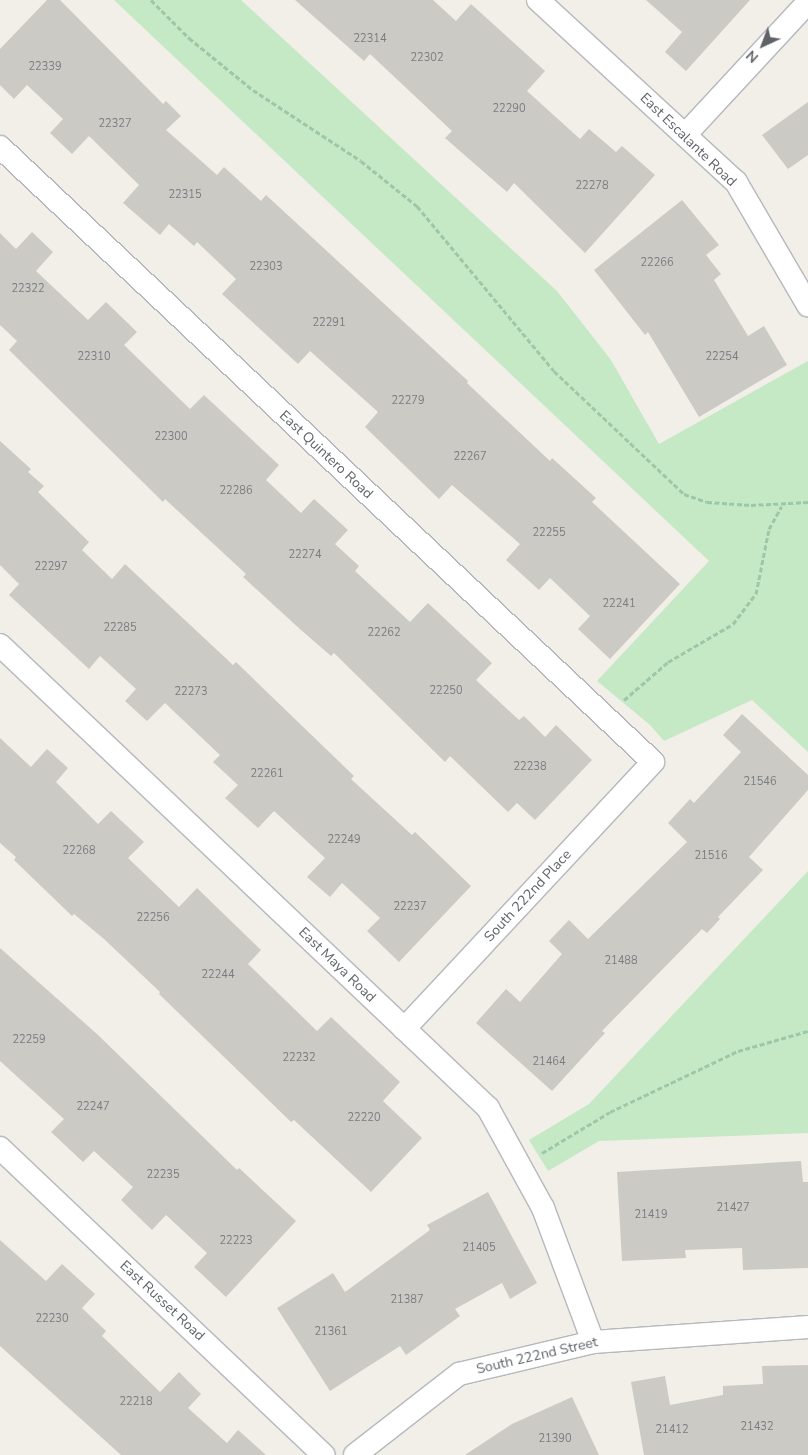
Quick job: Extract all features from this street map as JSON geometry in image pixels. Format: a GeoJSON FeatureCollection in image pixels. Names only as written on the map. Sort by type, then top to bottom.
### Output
{"type":"FeatureCollection","features":[{"type":"Feature","properties":{"kind":"street","name":"East Escalante Road"},"geometry":{"type":"LineString","coordinates":[[538,0],[736,182],[808,304]]}},
{"type":"Feature","properties":{"kind":"street"},"geometry":{"type":"LineString","coordinates":[[685,135],[808,2]]}},
{"type":"Feature","properties":{"kind":"street","name":"East Quintero Road"},"geometry":{"type":"LineString","coordinates":[[0,148],[653,762]]}},
{"type":"Feature","properties":{"kind":"street","name":"East Maya Road"},"geometry":{"type":"LineString","coordinates":[[0,645],[488,1108],[543,1208],[592,1342]]}},
{"type":"Feature","properties":{"kind":"street","name":"South 222nd Place"},"geometry":{"type":"LineString","coordinates":[[404,1029],[653,762]]}},
{"type":"Feature","properties":{"kind":"street","name":"East Russet Road"},"geometry":{"type":"LineString","coordinates":[[0,1148],[324,1455]]}},
{"type":"Feature","properties":{"kind":"street","name":"South 222nd Street"},"geometry":{"type":"LineString","coordinates":[[355,1455],[458,1374],[592,1342],[808,1327]]}},
{"type":"Feature","properties":{"kind":"path"},"geometry":{"type":"LineString","coordinates":[[151,0],[189,38],[253,90],[361,160],[417,206],[554,371],[684,494],[707,502],[782,506],[808,502]]}},
{"type":"Feature","properties":{"kind":"path"},"geometry":{"type":"LineString","coordinates":[[606,719],[668,662],[733,624],[756,594],[770,529],[782,506]]}},
{"type":"Feature","properties":{"kind":"path"},"geometry":{"type":"LineString","coordinates":[[520,1167],[610,1112],[738,1051],[808,1032]]}},
{"type":"Feature","properties":{"kind":"green space"},"geometry":{"type":"Polygon","coordinates":[[[114,0],[241,0],[557,291],[611,360],[659,444],[808,361],[808,752],[752,700],[664,741],[650,725],[597,681],[709,561],[114,0]]]}},
{"type":"Feature","properties":{"kind":"green space"},"geometry":{"type":"Polygon","coordinates":[[[808,871],[808,1133],[599,1141],[548,1171],[529,1140],[589,1104],[808,871]]]}},
{"type":"Feature","properties":{"kind":"building"},"geometry":{"type":"Polygon","coordinates":[[[47,0],[60,0],[163,104],[166,101],[181,116],[166,130],[217,175],[224,167],[261,201],[266,195],[468,381],[467,383],[550,461],[552,458],[596,498],[592,502],[680,584],[610,659],[578,629],[590,616],[550,578],[539,590],[506,560],[520,544],[452,485],[439,499],[365,427],[378,412],[310,351],[298,364],[222,294],[236,279],[197,242],[194,246],[169,224],[160,235],[123,203],[139,185],[89,136],[72,154],[50,133],[63,119],[27,85],[14,99],[0,85],[0,49],[47,0]]]}},
{"type":"Feature","properties":{"kind":"building"},"geometry":{"type":"Polygon","coordinates":[[[295,0],[433,0],[456,21],[471,4],[545,71],[527,91],[580,139],[589,129],[616,152],[622,146],[655,175],[585,253],[514,183],[507,192],[445,138],[452,131],[370,54],[364,61],[295,0]]]}},
{"type":"Feature","properties":{"kind":"building"},"geometry":{"type":"Polygon","coordinates":[[[646,0],[750,0],[686,71],[665,52],[682,32],[646,0]]]}},
{"type":"Feature","properties":{"kind":"building"},"geometry":{"type":"Polygon","coordinates":[[[808,102],[808,155],[788,169],[762,135],[808,102]]]}},
{"type":"Feature","properties":{"kind":"building"},"geometry":{"type":"Polygon","coordinates":[[[682,200],[719,245],[706,255],[721,274],[714,280],[748,336],[764,326],[787,365],[699,417],[648,332],[645,335],[594,270],[682,200]]]}},
{"type":"Feature","properties":{"kind":"building"},"geometry":{"type":"Polygon","coordinates":[[[32,232],[53,252],[36,271],[88,320],[106,302],[137,332],[124,345],[190,409],[204,395],[279,465],[266,480],[301,513],[314,499],[348,530],[335,544],[359,566],[355,571],[410,622],[428,603],[492,663],[476,680],[519,720],[524,716],[545,737],[556,725],[592,760],[535,820],[517,803],[508,812],[450,756],[445,762],[334,653],[331,656],[301,630],[243,577],[246,574],[165,499],[163,502],[9,350],[17,341],[0,325],[0,233],[16,249],[32,232]]]}},
{"type":"Feature","properties":{"kind":"building"},"geometry":{"type":"Polygon","coordinates":[[[0,441],[31,469],[28,472],[44,486],[38,492],[89,542],[82,550],[112,579],[125,564],[233,665],[236,662],[354,776],[351,779],[412,835],[415,832],[471,886],[399,962],[367,931],[380,918],[342,883],[330,897],[307,877],[325,858],[274,811],[258,828],[225,798],[238,785],[213,762],[220,755],[165,703],[147,721],[125,701],[136,689],[100,656],[89,669],[9,595],[19,584],[0,565],[0,441]]]}},
{"type":"Feature","properties":{"kind":"building"},"geometry":{"type":"Polygon","coordinates":[[[742,714],[808,775],[808,790],[749,857],[763,870],[718,917],[720,919],[707,933],[702,929],[602,1031],[605,1033],[552,1091],[476,1023],[506,989],[520,1002],[562,954],[549,941],[569,920],[588,939],[687,842],[668,823],[690,799],[694,803],[741,752],[723,735],[742,714]]]}},
{"type":"Feature","properties":{"kind":"building"},"geometry":{"type":"Polygon","coordinates":[[[0,738],[31,767],[47,749],[68,768],[56,782],[98,824],[111,811],[144,842],[128,858],[179,907],[197,888],[261,950],[248,964],[317,1031],[331,1017],[400,1082],[383,1101],[422,1138],[371,1192],[294,1120],[291,1122],[104,939],[74,914],[72,916],[14,860],[16,857],[0,843],[0,738]]]}},
{"type":"Feature","properties":{"kind":"building"},"geometry":{"type":"Polygon","coordinates":[[[0,948],[97,1034],[237,1170],[239,1168],[296,1221],[226,1297],[194,1267],[207,1253],[166,1215],[152,1230],[121,1200],[133,1187],[94,1151],[83,1162],[51,1132],[64,1119],[0,1061],[0,948]]]}},
{"type":"Feature","properties":{"kind":"building"},"geometry":{"type":"Polygon","coordinates":[[[801,1161],[803,1182],[808,1182],[808,1268],[743,1270],[742,1248],[685,1250],[686,1258],[622,1261],[617,1172],[801,1161]]]}},
{"type":"Feature","properties":{"kind":"building"},"geometry":{"type":"Polygon","coordinates":[[[488,1192],[537,1283],[510,1299],[502,1283],[455,1309],[460,1316],[406,1355],[400,1346],[330,1391],[277,1308],[333,1273],[345,1292],[430,1230],[427,1225],[488,1192]]]}},
{"type":"Feature","properties":{"kind":"building"},"geometry":{"type":"Polygon","coordinates":[[[0,1240],[46,1281],[62,1264],[95,1294],[82,1308],[106,1331],[102,1336],[160,1392],[179,1372],[201,1394],[188,1408],[227,1443],[238,1430],[266,1455],[121,1455],[0,1346],[0,1240]]]}},
{"type":"Feature","properties":{"kind":"building"},"geometry":{"type":"Polygon","coordinates":[[[808,1365],[808,1455],[644,1455],[631,1382],[665,1376],[670,1405],[723,1395],[723,1386],[763,1384],[762,1366],[808,1365]]]}},
{"type":"Feature","properties":{"kind":"building"},"geometry":{"type":"Polygon","coordinates":[[[572,1397],[599,1455],[465,1455],[512,1424],[572,1397]]]}}]}
